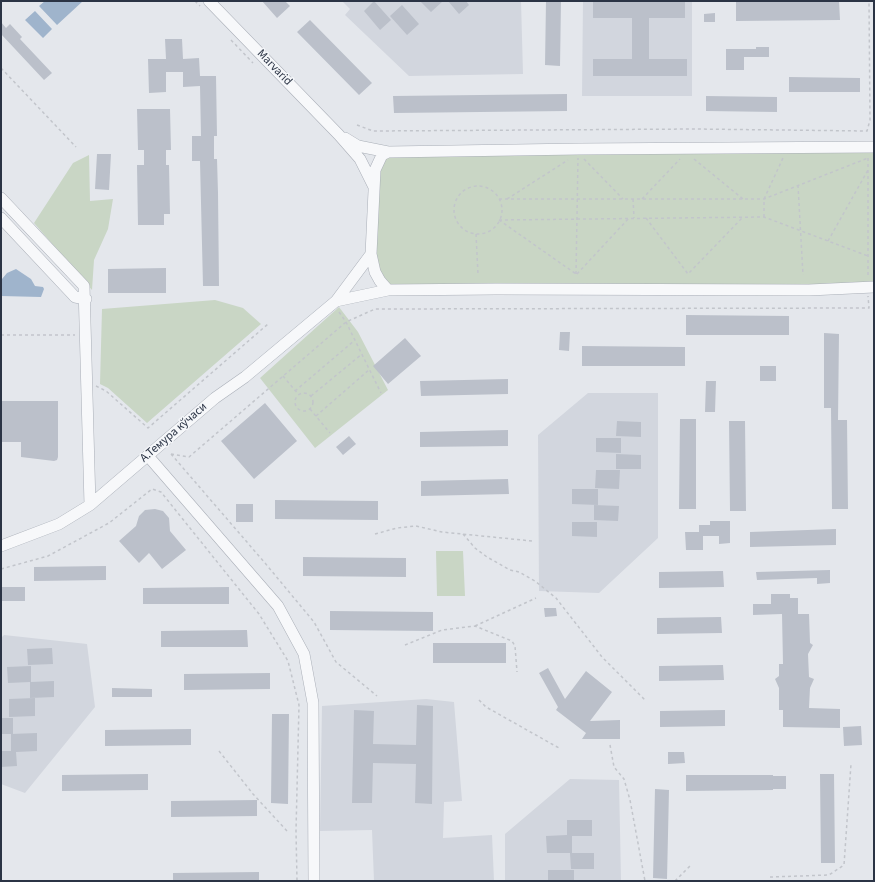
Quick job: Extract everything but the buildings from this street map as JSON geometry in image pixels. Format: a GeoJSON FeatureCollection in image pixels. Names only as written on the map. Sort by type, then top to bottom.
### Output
{"type":"FeatureCollection","features":[{"type":"Feature","properties":{"kind":"street","name":"Marvarid"},"geometry":{"type":"LineString","coordinates":[[209,1],[339,135]]}},
{"type":"Feature","properties":{"kind":"street"},"geometry":{"type":"LineString","coordinates":[[339,135],[358,146],[388,152],[579,148],[871,150]]}},
{"type":"Feature","properties":{"kind":"street"},"geometry":{"type":"LineString","coordinates":[[339,135],[360,159],[374,187]]}},
{"type":"Feature","properties":{"kind":"street"},"geometry":{"type":"LineString","coordinates":[[388,152],[382,155],[375,170],[372,254],[375,272],[380,281],[388,290]]}},
{"type":"Feature","properties":{"kind":"street"},"geometry":{"type":"LineString","coordinates":[[1,198],[84,286],[86,299],[90,505]]}},
{"type":"Feature","properties":{"kind":"street"},"geometry":{"type":"LineString","coordinates":[[1,218],[75,297],[86,299]]}},
{"type":"Feature","properties":{"kind":"street","name":"А.Темура кўчаси"},"geometry":{"type":"LineString","coordinates":[[1,546],[59,524],[90,505],[215,398],[245,377],[336,301],[372,254]]}},
{"type":"Feature","properties":{"kind":"street"},"geometry":{"type":"LineString","coordinates":[[336,301],[388,290],[496,289],[871,291]]}},
{"type":"Feature","properties":{"kind":"street"},"geometry":{"type":"LineString","coordinates":[[148,456],[278,606],[304,654],[313,703],[314,881]]}},
{"type":"Feature","properties":{"kind":"path"},"geometry":{"type":"LineString","coordinates":[[356,125],[373,132],[695,130],[867,131],[870,120],[869,1]]}},
{"type":"Feature","properties":{"kind":"path"},"geometry":{"type":"LineString","coordinates":[[1,68],[76,147]]}},
{"type":"Feature","properties":{"kind":"path"},"geometry":{"type":"LineString","coordinates":[[868,275],[868,158],[871,150]]}},
{"type":"Feature","properties":{"kind":"path"},"geometry":{"type":"LineString","coordinates":[[764,217],[764,199],[785,152]]}},
{"type":"Feature","properties":{"kind":"path"},"geometry":{"type":"LineString","coordinates":[[576,274],[578,153],[623,199]]}},
{"type":"Feature","properties":{"kind":"path"},"geometry":{"type":"LineString","coordinates":[[692,157],[744,199]]}},
{"type":"Feature","properties":{"kind":"path"},"geometry":{"type":"LineString","coordinates":[[506,200],[571,158]]}},
{"type":"Feature","properties":{"kind":"path"},"geometry":{"type":"LineString","coordinates":[[642,199],[681,158]]}},
{"type":"Feature","properties":{"kind":"path"},"geometry":{"type":"LineString","coordinates":[[499,200],[764,199],[868,158]]}},
{"type":"Feature","properties":{"kind":"path"},"geometry":{"type":"LineString","coordinates":[[828,241],[868,169]]}},
{"type":"Feature","properties":{"kind":"path"},"geometry":{"type":"LineString","coordinates":[[475,186],[490,190],[499,200],[502,208],[499,220],[492,229],[484,233],[476,234],[468,232],[457,221],[454,213],[454,206],[457,198],[468,188],[475,186]]}},
{"type":"Feature","properties":{"kind":"path"},"geometry":{"type":"LineString","coordinates":[[798,186],[804,275]]}},
{"type":"Feature","properties":{"kind":"path"},"geometry":{"type":"LineString","coordinates":[[633,199],[634,218]]}},
{"type":"Feature","properties":{"kind":"path"},"geometry":{"type":"LineString","coordinates":[[646,218],[688,274],[743,217]]}},
{"type":"Feature","properties":{"kind":"path"},"geometry":{"type":"LineString","coordinates":[[499,220],[764,217],[868,256]]}},
{"type":"Feature","properties":{"kind":"path"},"geometry":{"type":"LineString","coordinates":[[576,274],[629,218]]}},
{"type":"Feature","properties":{"kind":"path"},"geometry":{"type":"LineString","coordinates":[[499,220],[576,274]]}},
{"type":"Feature","properties":{"kind":"path"},"geometry":{"type":"LineString","coordinates":[[476,234],[478,274]]}},
{"type":"Feature","properties":{"kind":"path"},"geometry":{"type":"LineString","coordinates":[[377,696],[336,662],[314,622],[171,454],[189,457],[346,322],[375,309],[869,308],[871,291]]}},
{"type":"Feature","properties":{"kind":"path"},"geometry":{"type":"LineString","coordinates":[[339,312],[346,322],[382,393]]}},
{"type":"Feature","properties":{"kind":"path"},"geometry":{"type":"LineString","coordinates":[[88,382],[106,391],[148,428],[268,324]]}},
{"type":"Feature","properties":{"kind":"path"},"geometry":{"type":"LineString","coordinates":[[1,335],[86,334]]}},
{"type":"Feature","properties":{"kind":"path"},"geometry":{"type":"LineString","coordinates":[[295,390],[355,340]]}},
{"type":"Feature","properties":{"kind":"path"},"geometry":{"type":"LineString","coordinates":[[311,396],[362,354]]}},
{"type":"Feature","properties":{"kind":"path"},"geometry":{"type":"LineString","coordinates":[[316,416],[370,370]]}},
{"type":"Feature","properties":{"kind":"path"},"geometry":{"type":"LineString","coordinates":[[283,376],[298,394]]}},
{"type":"Feature","properties":{"kind":"path"},"geometry":{"type":"LineString","coordinates":[[298,394],[306,392],[311,396],[313,404],[310,409]]}},
{"type":"Feature","properties":{"kind":"path"},"geometry":{"type":"LineString","coordinates":[[298,394],[295,401],[297,407],[302,410],[310,409]]}},
{"type":"Feature","properties":{"kind":"path"},"geometry":{"type":"LineString","coordinates":[[310,409],[330,433]]}},
{"type":"Feature","properties":{"kind":"path"},"geometry":{"type":"LineString","coordinates":[[1,569],[48,556],[109,523],[152,489],[161,492],[259,614],[288,661],[299,705],[296,831],[297,881]]}},
{"type":"Feature","properties":{"kind":"path"},"geometry":{"type":"LineString","coordinates":[[375,534],[397,528],[416,526],[442,532],[532,541]]}},
{"type":"Feature","properties":{"kind":"path"},"geometry":{"type":"LineString","coordinates":[[463,534],[475,548],[487,557],[510,570],[519,572],[535,581],[556,598],[569,612],[602,657],[645,700]]}},
{"type":"Feature","properties":{"kind":"path"},"geometry":{"type":"LineString","coordinates":[[405,645],[442,630],[475,626],[536,598]]}},
{"type":"Feature","properties":{"kind":"path"},"geometry":{"type":"LineString","coordinates":[[475,626],[512,641],[515,646],[517,672]]}},
{"type":"Feature","properties":{"kind":"path"},"geometry":{"type":"LineString","coordinates":[[479,700],[486,707],[559,748]]}},
{"type":"Feature","properties":{"kind":"path"},"geometry":{"type":"LineString","coordinates":[[610,745],[614,767],[624,779],[630,800],[645,881]]}},
{"type":"Feature","properties":{"kind":"path"},"geometry":{"type":"LineString","coordinates":[[219,750],[253,794],[287,831]]}},
{"type":"Feature","properties":{"kind":"path"},"geometry":{"type":"LineString","coordinates":[[770,877],[828,875],[844,865],[851,764]]}},
{"type":"Feature","properties":{"kind":"path"},"geometry":{"type":"LineString","coordinates":[[675,881],[690,866]]}},
{"type":"Feature","properties":{"kind":"shaded area"},"geometry":{"type":"Polygon","coordinates":[[[342,1],[521,1],[523,74],[409,76],[345,15],[350,9],[342,1]]]}},
{"type":"Feature","properties":{"kind":"shaded area"},"geometry":{"type":"Polygon","coordinates":[[[583,1],[692,1],[692,96],[582,96],[583,1]]]}},
{"type":"Feature","properties":{"kind":"shaded area"},"geometry":{"type":"Polygon","coordinates":[[[588,393],[658,393],[658,538],[599,593],[539,591],[538,435],[588,393]]]}},
{"type":"Feature","properties":{"kind":"shaded area"},"geometry":{"type":"Polygon","coordinates":[[[4,635],[87,644],[95,707],[25,793],[1,784],[1,638],[4,635]]]}},
{"type":"Feature","properties":{"kind":"shaded area"},"geometry":{"type":"Polygon","coordinates":[[[426,699],[454,702],[462,801],[444,802],[443,838],[492,835],[494,881],[374,881],[372,830],[320,831],[322,706],[426,699]]]}},
{"type":"Feature","properties":{"kind":"shaded area"},"geometry":{"type":"Polygon","coordinates":[[[570,779],[619,780],[621,881],[505,881],[505,834],[570,779]]]}},
{"type":"Feature","properties":{"kind":"green space"},"geometry":{"type":"Polygon","coordinates":[[[874,147],[874,287],[388,290],[371,254],[382,155],[874,147]]]}},
{"type":"Feature","properties":{"kind":"green space"},"geometry":{"type":"Polygon","coordinates":[[[89,155],[90,201],[113,199],[108,229],[94,260],[92,290],[34,223],[73,163],[89,155]]]}},
{"type":"Feature","properties":{"kind":"green space"},"geometry":{"type":"Polygon","coordinates":[[[215,300],[243,308],[261,324],[147,423],[108,388],[100,384],[102,309],[215,300]]]}},
{"type":"Feature","properties":{"kind":"green space"},"geometry":{"type":"Polygon","coordinates":[[[339,307],[358,332],[388,390],[315,448],[260,378],[339,307]]]}},
{"type":"Feature","properties":{"kind":"green space"},"geometry":{"type":"Polygon","coordinates":[[[436,551],[463,551],[465,596],[437,596],[436,551]]]}},
{"type":"Feature","properties":{"kind":"water"},"geometry":{"type":"Polygon","coordinates":[[[45,1],[83,1],[57,25],[39,6],[45,1]]]}},
{"type":"Feature","properties":{"kind":"water"},"geometry":{"type":"Polygon","coordinates":[[[35,11],[52,29],[43,38],[25,20],[35,11]]]}},
{"type":"Feature","properties":{"kind":"water"},"geometry":{"type":"Polygon","coordinates":[[[16,269],[31,279],[35,286],[43,287],[44,289],[41,297],[1,296],[2,279],[7,273],[16,269]]]}}]}
